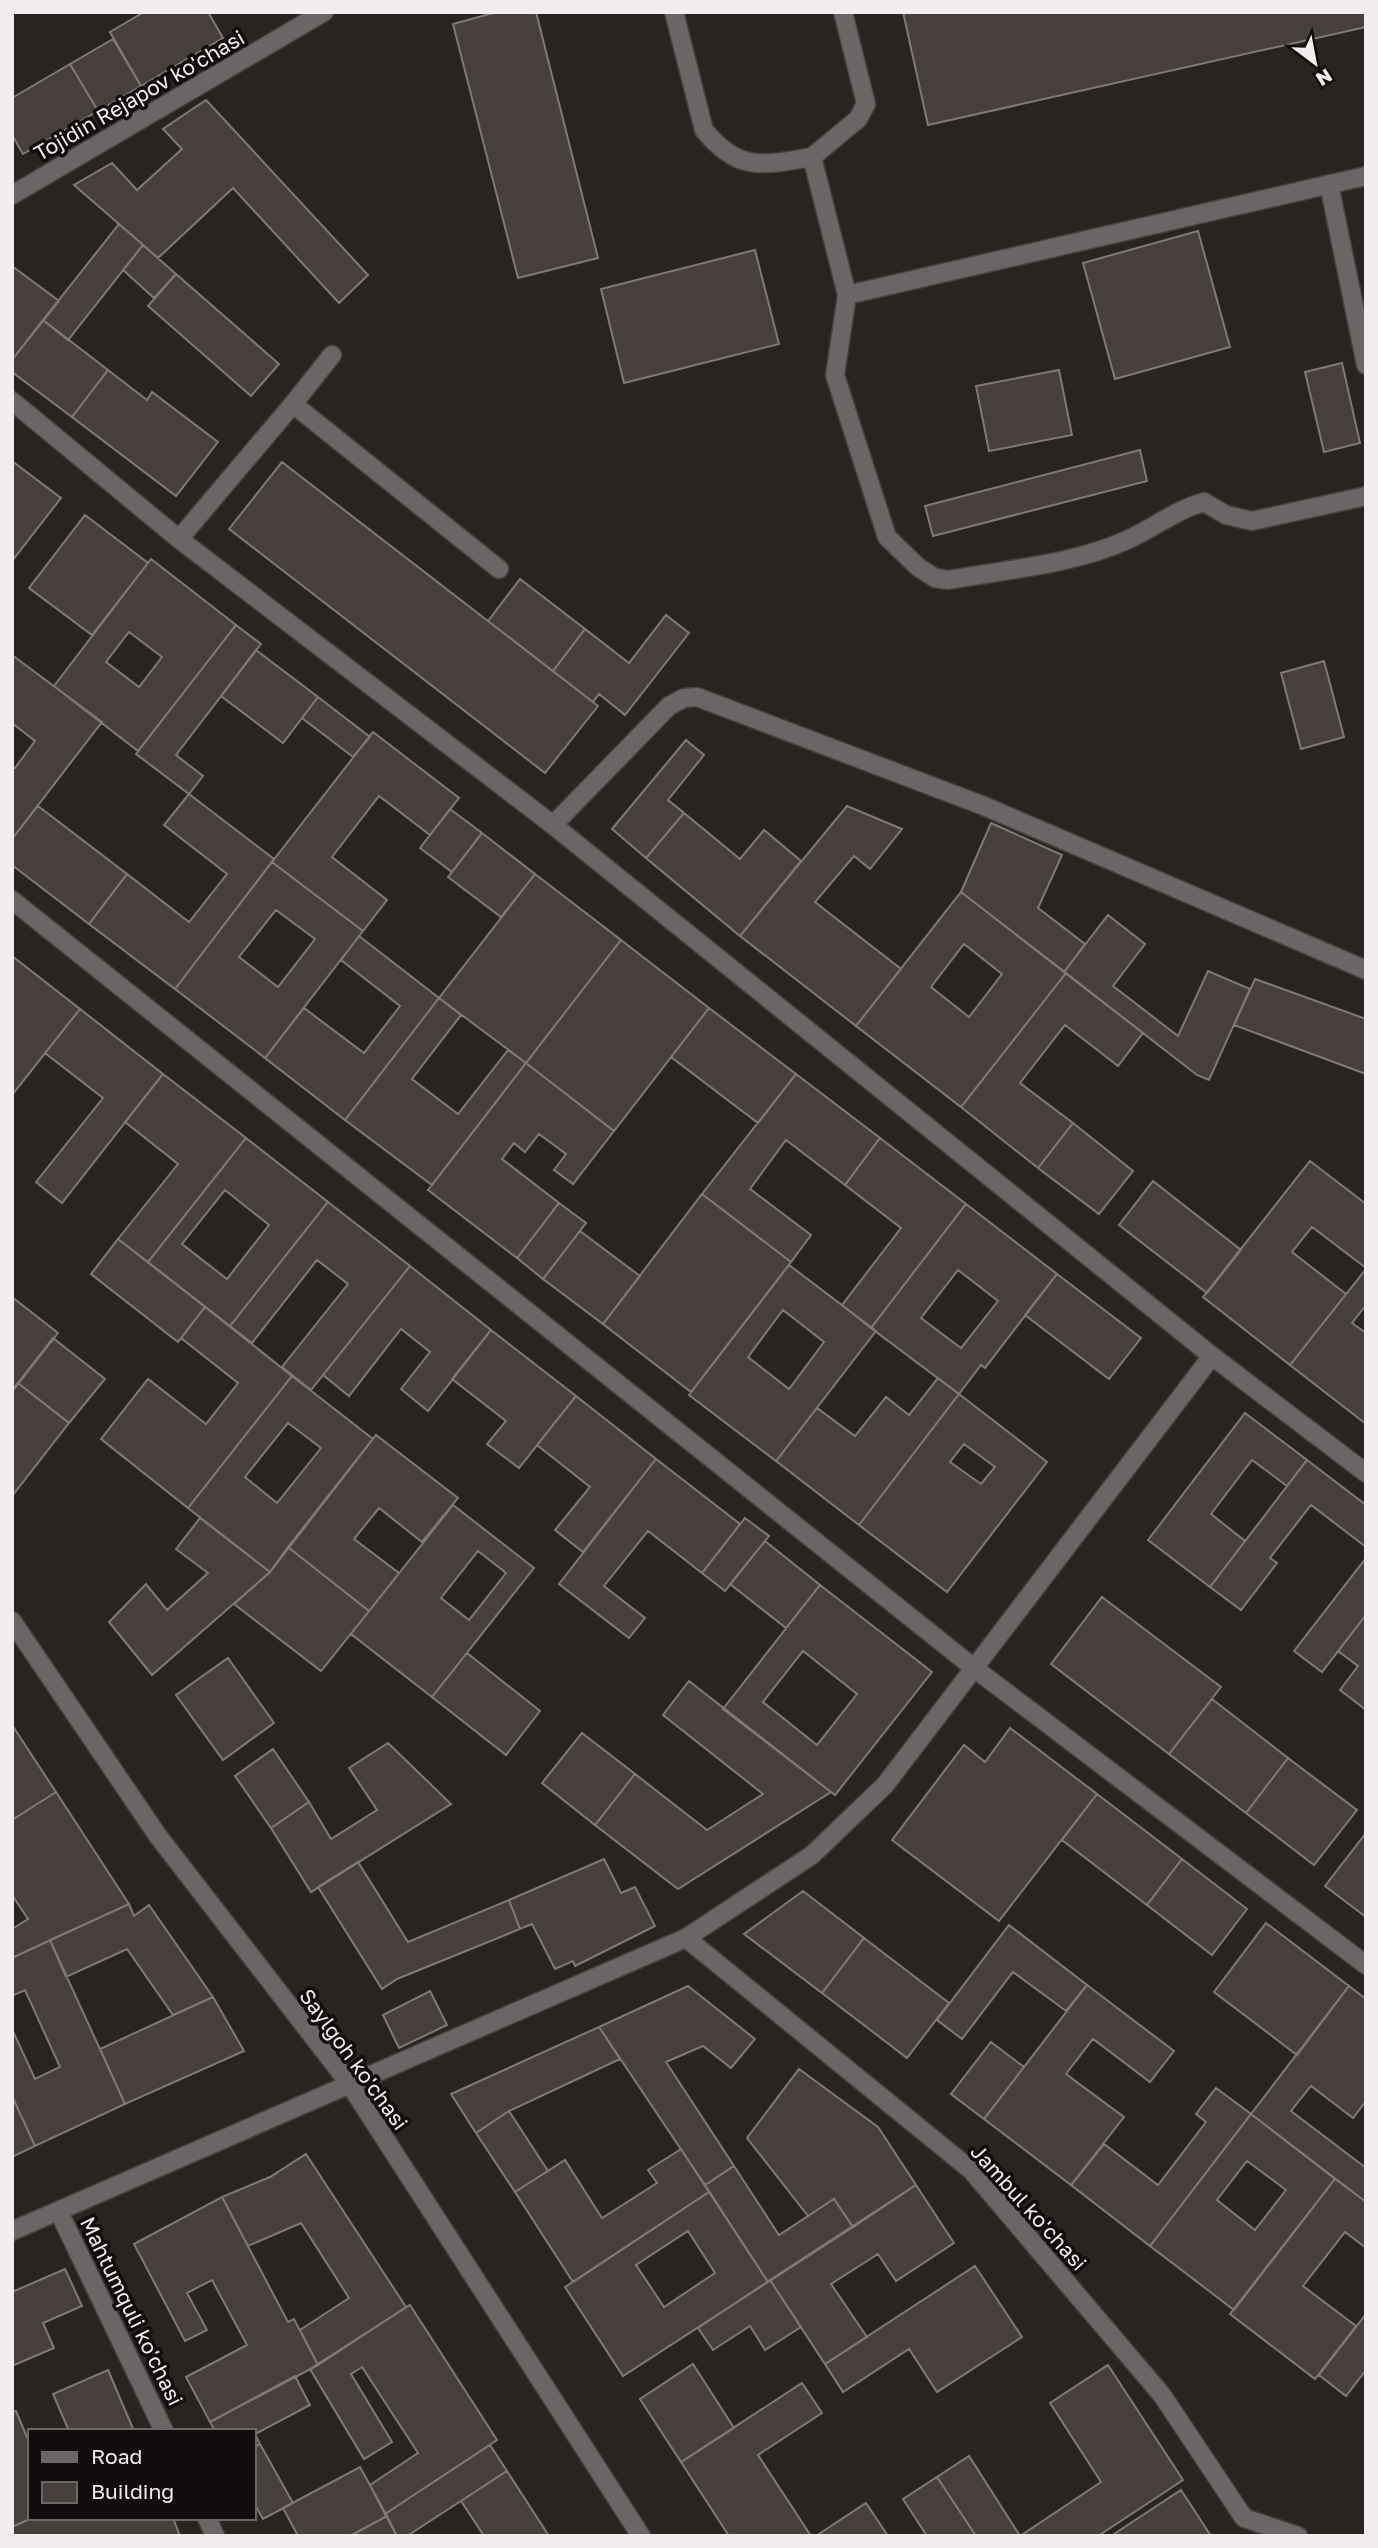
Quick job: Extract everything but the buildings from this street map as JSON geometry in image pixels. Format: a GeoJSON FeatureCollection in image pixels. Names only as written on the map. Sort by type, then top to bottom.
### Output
{"type":"FeatureCollection","features":[{"type":"Feature","properties":{"kind":"street","name":"Tojidin Rejapov ko'chasi"},"geometry":{"type":"LineString","coordinates":[[12,195],[324,12]]}},
{"type":"Feature","properties":{"kind":"street"},"geometry":{"type":"LineString","coordinates":[[674,12],[704,130],[715,144],[737,160],[750,164],[812,157],[858,119],[866,104],[843,12]]}},
{"type":"Feature","properties":{"kind":"street"},"geometry":{"type":"LineString","coordinates":[[812,157],[847,295],[835,375],[887,537],[918,567],[935,578],[948,580],[1069,560],[1127,539],[1174,513],[1205,502],[1226,515],[1252,521],[1366,496]]}},
{"type":"Feature","properties":{"kind":"street"},"geometry":{"type":"LineString","coordinates":[[847,295],[1366,176]]}},
{"type":"Feature","properties":{"kind":"street"},"geometry":{"type":"LineString","coordinates":[[1329,184],[1366,365]]}},
{"type":"Feature","properties":{"kind":"street"},"geometry":{"type":"LineString","coordinates":[[179,539],[332,355]]}},
{"type":"Feature","properties":{"kind":"street"},"geometry":{"type":"LineString","coordinates":[[12,401],[179,539],[553,825],[1212,1356],[1366,1473]]}},
{"type":"Feature","properties":{"kind":"street"},"geometry":{"type":"LineString","coordinates":[[293,404],[499,569]]}},
{"type":"Feature","properties":{"kind":"street"},"geometry":{"type":"LineString","coordinates":[[553,825],[669,706],[684,698],[697,697],[984,806],[1366,970]]}},
{"type":"Feature","properties":{"kind":"street"},"geometry":{"type":"LineString","coordinates":[[12,900],[974,1668],[1366,1965]]}},
{"type":"Feature","properties":{"kind":"street"},"geometry":{"type":"LineString","coordinates":[[12,2231],[686,1938],[812,1855],[885,1785],[1212,1356]]}},
{"type":"Feature","properties":{"kind":"street","name":"Saylgoh ko'chasi"},"geometry":{"type":"LineString","coordinates":[[12,1621],[158,1836],[349,2083],[641,2536]]}},
{"type":"Feature","properties":{"kind":"street","name":"Jambul ko'chasi"},"geometry":{"type":"LineString","coordinates":[[686,1938],[971,2170],[1162,2395],[1256,2536]]}},
{"type":"Feature","properties":{"kind":"street","name":"Mahtumquli ko'chasi"},"geometry":{"type":"LineString","coordinates":[[59,2212],[163,2429]]}},
{"type":"Feature","properties":{"kind":"street"},"geometry":{"type":"LineString","coordinates":[[1244,2518],[1297,2536]]}},
{"type":"Feature","properties":{"kind":"street"},"geometry":{"type":"LineString","coordinates":[[208,2520],[215,2536]]}}]}
